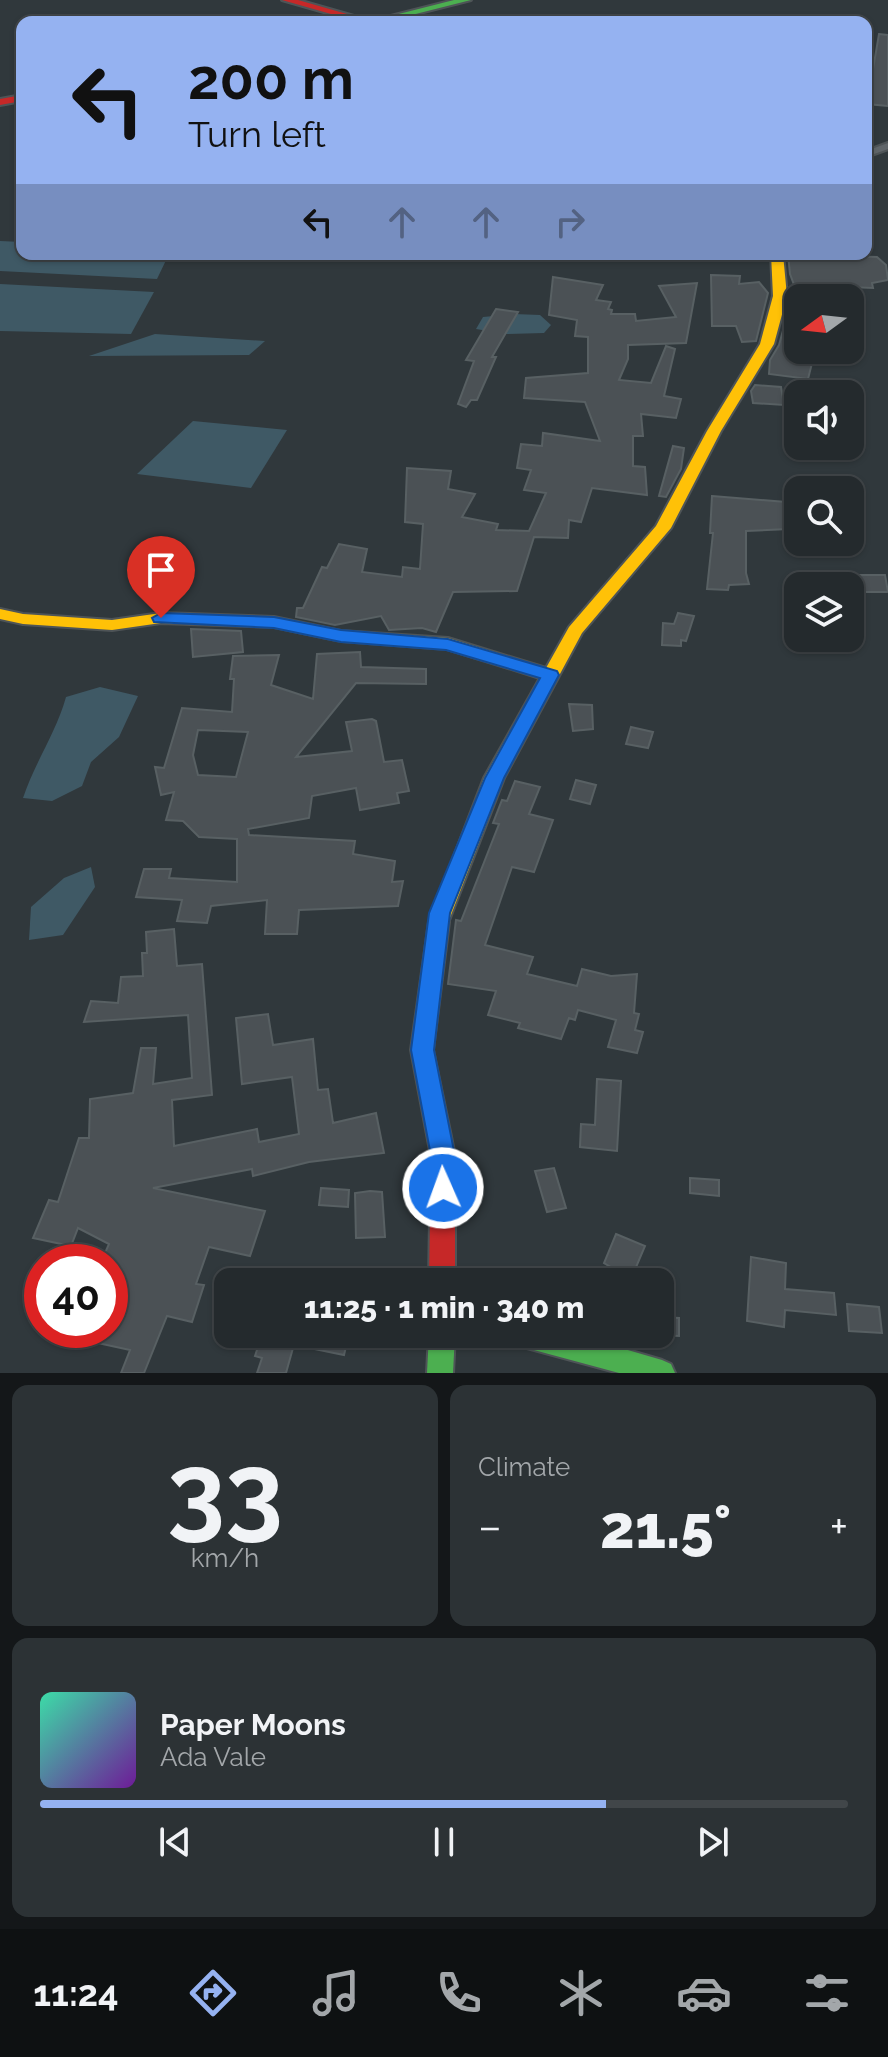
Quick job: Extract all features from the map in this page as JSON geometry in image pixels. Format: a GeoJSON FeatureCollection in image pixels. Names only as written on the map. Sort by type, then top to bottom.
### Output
{"type":"FeatureCollection","features":[{"type":"Feature","properties":{"kind":"main road"},"geometry":{"type":"LineString","coordinates":[[287,0],[348,16]]}},
{"type":"Feature","properties":{"kind":"main road"},"geometry":{"type":"LineString","coordinates":[[397,16],[466,0]]}},
{"type":"Feature","properties":{"kind":"main road"},"geometry":{"type":"LineString","coordinates":[[442,1268],[443,1156],[422,1050],[440,913],[494,778],[575,631],[663,528],[714,431],[767,344],[780,296],[777,260]]}},
{"type":"Feature","properties":{"kind":"main road"},"geometry":{"type":"LineString","coordinates":[[0,614],[23,619],[112,625],[161,618],[274,622],[341,636],[448,644],[550,675]]}},
{"type":"Feature","properties":{"kind":"main road"},"geometry":{"type":"LineString","coordinates":[[440,1373],[441,1348]]}},
{"type":"Feature","properties":{"kind":"main road"},"geometry":{"type":"LineString","coordinates":[[578,1348],[662,1373]]}},
{"type":"Feature","properties":{"kind":"water"},"geometry":{"type":"Polygon","coordinates":[[[0,241],[16,242],[16,260],[166,260],[157,279],[0,271],[0,241]]]}},
{"type":"Feature","properties":{"kind":"water"},"geometry":{"type":"Polygon","coordinates":[[[0,284],[154,292],[131,334],[0,331],[0,284]]]}},
{"type":"Feature","properties":{"kind":"water"},"geometry":{"type":"Polygon","coordinates":[[[540,315],[551,325],[544,333],[507,334],[476,329],[483,317],[540,315]]]}},
{"type":"Feature","properties":{"kind":"water"},"geometry":{"type":"Polygon","coordinates":[[[155,334],[265,341],[249,355],[89,356],[155,334]]]}},
{"type":"Feature","properties":{"kind":"water"},"geometry":{"type":"Polygon","coordinates":[[[193,421],[287,430],[251,488],[137,474],[193,421]]]}},
{"type":"Feature","properties":{"kind":"water"},"geometry":{"type":"Polygon","coordinates":[[[100,687],[138,696],[119,737],[91,762],[82,786],[52,801],[23,798],[66,697],[100,687]]]}},
{"type":"Feature","properties":{"kind":"water"},"geometry":{"type":"Polygon","coordinates":[[[91,867],[95,887],[63,935],[29,940],[31,907],[64,878],[91,867]]]}},
{"type":"Feature","properties":{"kind":"building"},"geometry":{"type":"Polygon","coordinates":[[[879,34],[888,35],[888,106],[872,104],[872,75],[879,34]]]}},
{"type":"Feature","properties":{"kind":"building"},"geometry":{"type":"Polygon","coordinates":[[[872,257],[877,257],[886,265],[888,280],[872,283],[873,288],[864,288],[864,284],[794,284],[789,260],[872,260],[872,257]]]}},
{"type":"Feature","properties":{"kind":"building"},"geometry":{"type":"Polygon","coordinates":[[[711,275],[740,276],[739,284],[759,282],[768,293],[756,341],[742,342],[736,326],[712,326],[711,275]]]}},
{"type":"Feature","properties":{"kind":"building"},"geometry":{"type":"Polygon","coordinates":[[[553,277],[603,285],[596,300],[611,302],[608,309],[612,310],[611,314],[635,314],[636,321],[676,317],[659,286],[697,283],[686,343],[628,345],[628,359],[619,380],[651,383],[666,346],[675,349],[664,396],[681,399],[676,418],[641,414],[643,436],[633,436],[633,466],[645,467],[647,495],[592,488],[581,522],[569,520],[568,538],[534,537],[517,591],[453,592],[436,632],[422,628],[389,630],[381,616],[335,625],[296,617],[297,608],[303,608],[322,567],[327,568],[339,544],[367,549],[362,572],[402,577],[403,567],[420,569],[423,524],[405,522],[407,468],[451,471],[448,489],[475,494],[462,517],[498,524],[496,530],[529,531],[546,493],[524,490],[531,470],[517,468],[521,444],[542,446],[543,433],[600,441],[585,402],[524,398],[526,378],[588,373],[588,337],[575,336],[577,320],[549,315],[553,277]]]}},
{"type":"Feature","properties":{"kind":"building"},"geometry":{"type":"Polygon","coordinates":[[[496,309],[518,312],[492,357],[496,357],[477,400],[471,400],[466,407],[458,404],[474,361],[466,360],[496,309]]]}},
{"type":"Feature","properties":{"kind":"building"},"geometry":{"type":"Polygon","coordinates":[[[784,327],[784,364],[812,364],[808,379],[769,374],[770,360],[779,345],[784,327]]]}},
{"type":"Feature","properties":{"kind":"building"},"geometry":{"type":"Polygon","coordinates":[[[755,385],[781,387],[784,405],[753,403],[751,391],[755,385]]]}},
{"type":"Feature","properties":{"kind":"building"},"geometry":{"type":"Polygon","coordinates":[[[673,446],[684,448],[681,469],[666,497],[659,496],[673,446]]]}},
{"type":"Feature","properties":{"kind":"building"},"geometry":{"type":"Polygon","coordinates":[[[712,496],[784,502],[784,529],[746,531],[749,584],[729,585],[728,590],[707,589],[713,533],[710,533],[712,496]]]}},
{"type":"Feature","properties":{"kind":"building"},"geometry":{"type":"Polygon","coordinates":[[[864,575],[885,575],[888,592],[864,592],[864,575]]]}},
{"type":"Feature","properties":{"kind":"building"},"geometry":{"type":"Polygon","coordinates":[[[678,613],[694,616],[686,641],[681,640],[681,646],[662,645],[663,623],[674,624],[678,613]]]}},
{"type":"Feature","properties":{"kind":"building"},"geometry":{"type":"Polygon","coordinates":[[[191,629],[241,631],[243,652],[193,657],[191,629]]]}},
{"type":"Feature","properties":{"kind":"building"},"geometry":{"type":"Polygon","coordinates":[[[360,652],[361,667],[426,669],[426,684],[356,683],[296,757],[352,751],[346,722],[372,719],[376,721],[384,762],[402,760],[409,791],[397,793],[399,803],[360,810],[356,788],[312,796],[309,818],[248,829],[249,835],[355,841],[353,854],[395,861],[392,882],[403,881],[398,906],[299,910],[297,934],[265,934],[267,900],[211,906],[207,923],[177,921],[182,900],[136,897],[144,869],[171,869],[169,878],[237,882],[237,839],[199,837],[183,821],[166,820],[174,792],[161,795],[155,767],[164,768],[182,708],[232,712],[234,679],[230,679],[233,656],[279,655],[271,685],[313,699],[317,654],[360,652]],[[198,730],[193,755],[198,775],[236,777],[248,732],[198,730]]]}},
{"type":"Feature","properties":{"kind":"building"},"geometry":{"type":"Polygon","coordinates":[[[569,704],[592,705],[593,729],[573,731],[569,704]]]}},
{"type":"Feature","properties":{"kind":"building"},"geometry":{"type":"Polygon","coordinates":[[[631,727],[653,732],[648,748],[626,744],[631,727]]]}},
{"type":"Feature","properties":{"kind":"building"},"geometry":{"type":"Polygon","coordinates":[[[576,780],[596,785],[590,804],[570,799],[576,780]]]}},
{"type":"Feature","properties":{"kind":"building"},"geometry":{"type":"Polygon","coordinates":[[[515,781],[540,787],[529,814],[553,820],[534,872],[512,867],[485,945],[533,957],[527,974],[577,986],[582,969],[611,976],[637,974],[634,1013],[639,1014],[635,1030],[643,1032],[637,1053],[608,1047],[616,1020],[578,1010],[575,1020],[569,1018],[561,1039],[518,1028],[520,1023],[488,1015],[496,991],[448,984],[456,920],[461,921],[499,824],[493,823],[502,800],[507,801],[515,781]]]}},
{"type":"Feature","properties":{"kind":"building"},"geometry":{"type":"Polygon","coordinates":[[[174,929],[177,966],[202,964],[212,1095],[172,1100],[174,1146],[257,1129],[259,1142],[299,1134],[292,1077],[242,1084],[236,1018],[268,1014],[273,1045],[313,1039],[318,1090],[328,1089],[333,1123],[376,1113],[384,1153],[309,1162],[253,1176],[252,1169],[153,1188],[265,1211],[250,1256],[209,1247],[196,1284],[204,1285],[192,1322],[167,1316],[144,1373],[121,1373],[130,1350],[121,1348],[128,1348],[128,1244],[109,1244],[78,1228],[72,1244],[33,1238],[49,1200],[58,1202],[79,1138],[89,1138],[90,1099],[133,1093],[141,1048],[156,1048],[153,1084],[192,1078],[188,1015],[84,1022],[91,1001],[118,1003],[121,977],[143,976],[142,953],[147,953],[146,932],[174,929]]]}},
{"type":"Feature","properties":{"kind":"building"},"geometry":{"type":"Polygon","coordinates":[[[597,1079],[621,1081],[617,1151],[580,1147],[581,1124],[595,1125],[597,1079]]]}},
{"type":"Feature","properties":{"kind":"building"},"geometry":{"type":"Polygon","coordinates":[[[554,1168],[566,1208],[547,1212],[535,1171],[554,1168]]]}},
{"type":"Feature","properties":{"kind":"building"},"geometry":{"type":"Polygon","coordinates":[[[690,1178],[719,1180],[719,1196],[690,1193],[690,1178]]]}},
{"type":"Feature","properties":{"kind":"building"},"geometry":{"type":"Polygon","coordinates":[[[321,1188],[349,1190],[348,1207],[319,1205],[321,1188]]]}},
{"type":"Feature","properties":{"kind":"building"},"geometry":{"type":"Polygon","coordinates":[[[382,1192],[385,1237],[356,1238],[355,1193],[382,1192]]]}},
{"type":"Feature","properties":{"kind":"building"},"geometry":{"type":"Polygon","coordinates":[[[616,1234],[645,1246],[636,1268],[612,1268],[604,1263],[616,1234]]]}},
{"type":"Feature","properties":{"kind":"building"},"geometry":{"type":"Polygon","coordinates":[[[751,1257],[786,1263],[785,1289],[834,1293],[836,1315],[785,1310],[784,1327],[747,1321],[751,1257]]]}},
{"type":"Feature","properties":{"kind":"building"},"geometry":{"type":"Polygon","coordinates":[[[847,1304],[879,1307],[882,1333],[849,1331],[847,1304]]]}},
{"type":"Feature","properties":{"kind":"building"},"geometry":{"type":"Polygon","coordinates":[[[674,1318],[679,1318],[679,1336],[674,1336],[674,1318]]]}},
{"type":"Feature","properties":{"kind":"building"},"geometry":{"type":"Polygon","coordinates":[[[258,1348],[293,1348],[286,1373],[257,1373],[262,1358],[255,1356],[258,1348]]]}},
{"type":"Feature","properties":{"kind":"building"},"geometry":{"type":"Polygon","coordinates":[[[310,1348],[346,1348],[344,1355],[310,1348]]]}},
{"type":"Feature","properties":{"kind":"traffic: fast"},"geometry":{"type":"LineString","coordinates":[[398,16],[466,0]]}},
{"type":"Feature","properties":{"kind":"traffic: fast"},"geometry":{"type":"LineString","coordinates":[[440,1373],[441,1348]]}},
{"type":"Feature","properties":{"kind":"traffic: fast"},"geometry":{"type":"LineString","coordinates":[[578,1348],[662,1373]]}},
{"type":"Feature","properties":{"kind":"traffic: slow"},"geometry":{"type":"LineString","coordinates":[[439,922],[494,778],[575,631],[663,528],[714,431],[767,344],[780,296],[777,260]]}},
{"type":"Feature","properties":{"kind":"traffic: slow"},"geometry":{"type":"LineString","coordinates":[[0,614],[23,619],[112,625],[161,618],[274,622],[341,636],[448,644],[550,675]]}},
{"type":"Feature","properties":{"kind":"traffic: jam"},"geometry":{"type":"LineString","coordinates":[[287,0],[347,16]]}},
{"type":"Feature","properties":{"kind":"traffic: jam"},"geometry":{"type":"LineString","coordinates":[[0,102],[16,99]]}},
{"type":"Feature","properties":{"kind":"traffic: jam"},"geometry":{"type":"LineString","coordinates":[[439,922],[422,1050],[443,1156],[442,1268]]}},
{"type":"Feature","properties":{"kind":"route"},"geometry":{"type":"LineString","coordinates":[[161,618],[274,622],[341,636],[448,644],[550,675],[494,778],[440,913],[422,1050],[443,1156],[443,1188]]}}]}
